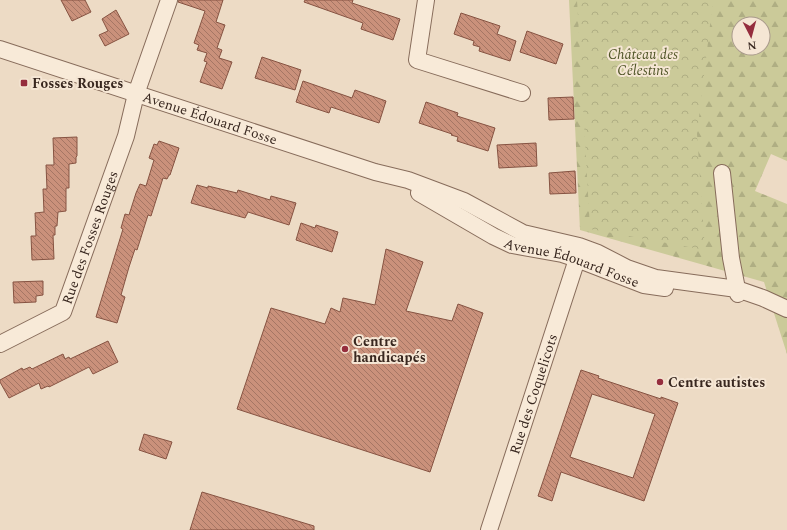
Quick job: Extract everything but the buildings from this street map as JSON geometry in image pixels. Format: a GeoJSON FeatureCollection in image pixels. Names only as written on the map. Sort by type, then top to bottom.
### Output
{"type":"FeatureCollection","features":[{"type":"Feature","properties":{"kind":"street","name":"Rue des Fosses Rouges"},"geometry":{"type":"LineString","coordinates":[[0,344],[63,312],[126,136],[136,94],[169,0]]}},
{"type":"Feature","properties":{"kind":"street"},"geometry":{"type":"LineString","coordinates":[[426,0],[417,60],[522,93]]}},
{"type":"Feature","properties":{"kind":"street","name":"Avenue Édouard Fosse"},"geometry":{"type":"LineString","coordinates":[[0,49],[375,172],[418,192],[493,236],[512,245],[562,254],[579,253],[613,268],[627,268],[656,278],[763,298],[785,308]]}},
{"type":"Feature","properties":{"kind":"street"},"geometry":{"type":"LineString","coordinates":[[722,173],[731,258],[737,292]]}},
{"type":"Feature","properties":{"kind":"street","name":"Rue des Coquelicots"},"geometry":{"type":"LineString","coordinates":[[489,530],[579,253]]}},
{"type":"Feature","properties":{"kind":"green space"},"geometry":{"type":"Polygon","coordinates":[[[569,0],[787,0],[787,161],[771,154],[755,191],[787,204],[787,354],[764,282],[580,230],[569,0]]]}},
{"type":"Feature","properties":{"kind":"green space","name":"Château des Célestins"},"geometry":{"type":"Polygon","coordinates":[[[577,0],[713,0],[697,134],[705,250],[590,229],[577,0]]]}},
{"type":"Feature","properties":{"kind":"place","name":"Fosses Rouges"},"geometry":{"type":"Point","coordinates":[24,83]}},
{"type":"Feature","properties":{"kind":"place","name":"Centre handicapés"},"geometry":{"type":"Point","coordinates":[345,349]}},
{"type":"Feature","properties":{"kind":"place","name":"Centre autistes"},"geometry":{"type":"Point","coordinates":[660,382]}}]}
